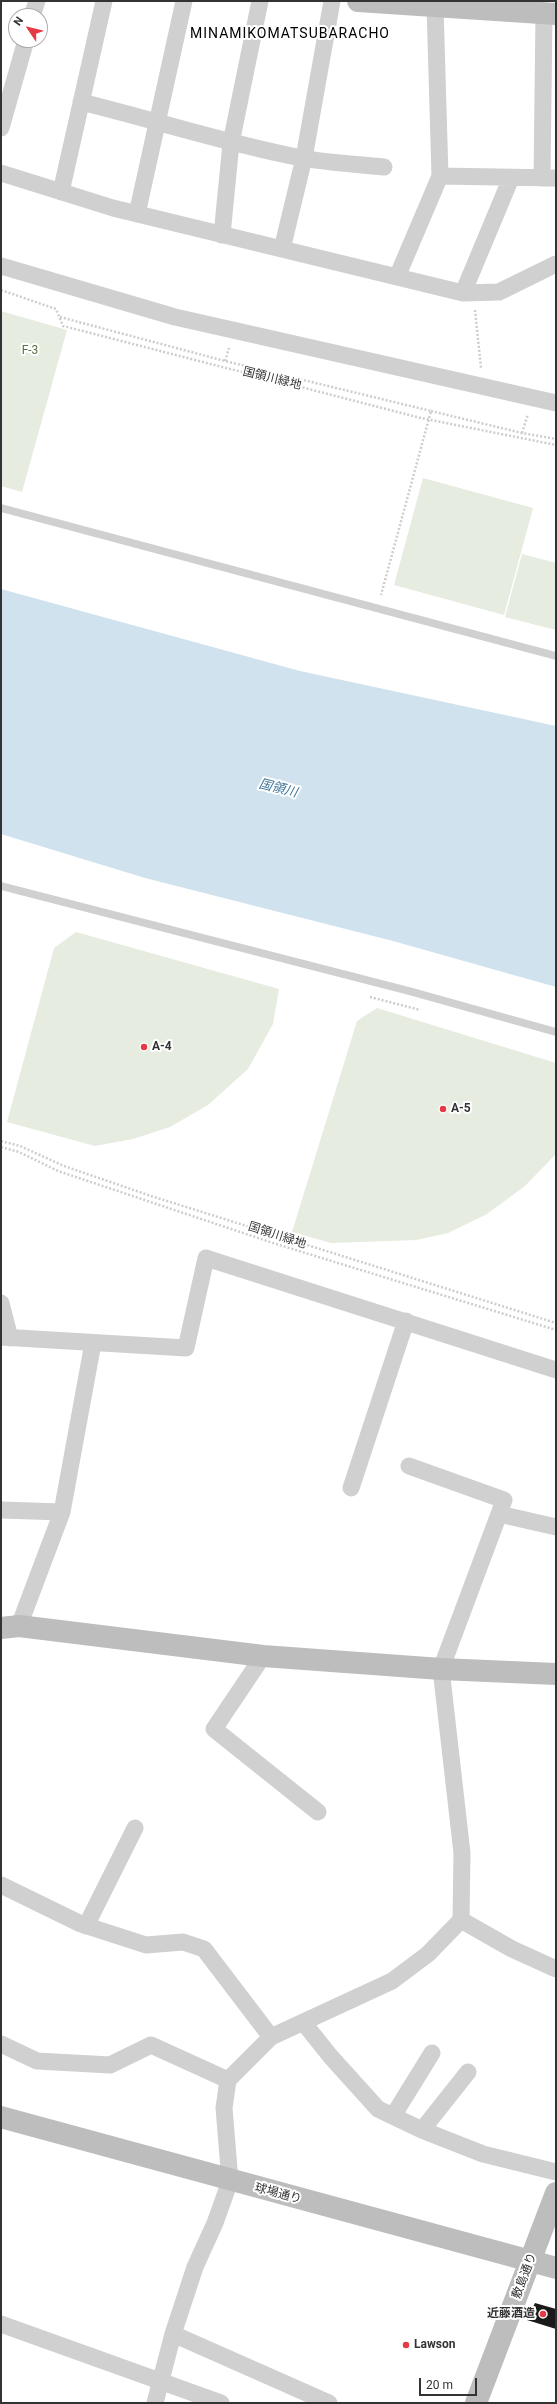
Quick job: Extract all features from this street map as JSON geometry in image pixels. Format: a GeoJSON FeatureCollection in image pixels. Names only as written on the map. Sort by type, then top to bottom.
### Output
{"type":"FeatureCollection","features":[{"type":"Feature","properties":{"kind":"street"},"geometry":{"type":"LineString","coordinates":[[61,192],[104,1]]}},
{"type":"Feature","properties":{"kind":"street"},"geometry":{"type":"LineString","coordinates":[[136,214],[184,1]]}},
{"type":"Feature","properties":{"kind":"street"},"geometry":{"type":"LineString","coordinates":[[222,235],[232,143],[260,1]]}},
{"type":"Feature","properties":{"kind":"street"},"geometry":{"type":"LineString","coordinates":[[282,249],[304,158],[332,1]]}},
{"type":"Feature","properties":{"kind":"street"},"geometry":{"type":"LineString","coordinates":[[358,1],[550,14],[549,178],[440,176]]}},
{"type":"Feature","properties":{"kind":"street"},"geometry":{"type":"LineString","coordinates":[[397,277],[440,176],[435,6]]}},
{"type":"Feature","properties":{"kind":"street"},"geometry":{"type":"LineString","coordinates":[[1,128],[24,48]]}},
{"type":"Feature","properties":{"kind":"street"},"geometry":{"type":"LineString","coordinates":[[81,102],[157,121],[232,143],[304,158],[384,167]]}},
{"type":"Feature","properties":{"kind":"street"},"geometry":{"type":"LineString","coordinates":[[1,173],[136,214],[397,277],[470,293],[499,292],[556,264]]}},
{"type":"Feature","properties":{"kind":"street"},"geometry":{"type":"LineString","coordinates":[[470,293],[511,178]]}},
{"type":"Feature","properties":{"kind":"street"},"geometry":{"type":"LineString","coordinates":[[1,266],[176,317],[556,403]]}},
{"type":"Feature","properties":{"kind":"street"},"geometry":{"type":"LineString","coordinates":[[1,1303],[5,1337],[186,1348],[206,1258],[556,1370]]}},
{"type":"Feature","properties":{"kind":"street"},"geometry":{"type":"LineString","coordinates":[[352,1488],[406,1321]]}},
{"type":"Feature","properties":{"kind":"street"},"geometry":{"type":"LineString","coordinates":[[93,1343],[62,1512],[10,1627],[263,1656],[440,1669],[556,1674]]}},
{"type":"Feature","properties":{"kind":"street"},"geometry":{"type":"LineString","coordinates":[[155,2403],[162,2383],[173,2334],[195,2267],[215,2223],[230,2181],[224,2108],[228,2080],[271,2037],[392,1982],[428,1954],[460,1920],[462,1853],[440,1669],[504,1500],[409,1466]]}},
{"type":"Feature","properties":{"kind":"street"},"geometry":{"type":"LineString","coordinates":[[1,1510],[62,1512]]}},
{"type":"Feature","properties":{"kind":"street"},"geometry":{"type":"LineString","coordinates":[[499,1514],[556,1527]]}},
{"type":"Feature","properties":{"kind":"street"},"geometry":{"type":"LineString","coordinates":[[263,1656],[214,1729],[318,1812]]}},
{"type":"Feature","properties":{"kind":"street"},"geometry":{"type":"LineString","coordinates":[[86,1926],[135,1828]]}},
{"type":"Feature","properties":{"kind":"street"},"geometry":{"type":"LineString","coordinates":[[1,1885],[86,1926],[146,1945],[183,1942],[204,1949],[271,2037]]}},
{"type":"Feature","properties":{"kind":"street"},"geometry":{"type":"LineString","coordinates":[[460,1920],[512,1949],[556,1969]]}},
{"type":"Feature","properties":{"kind":"street"},"geometry":{"type":"LineString","coordinates":[[303,2022],[331,2057],[378,2109],[422,2130],[483,2154],[556,2172]]}},
{"type":"Feature","properties":{"kind":"street"},"geometry":{"type":"LineString","coordinates":[[1,2044],[37,2061],[110,2066],[151,2045],[228,2080]]}},
{"type":"Feature","properties":{"kind":"street"},"geometry":{"type":"LineString","coordinates":[[393,2116],[432,2054]]}},
{"type":"Feature","properties":{"kind":"street"},"geometry":{"type":"LineString","coordinates":[[422,2130],[468,2072]]}},
{"type":"Feature","properties":{"kind":"street","name":"球場通り"},"geometry":{"type":"LineString","coordinates":[[1,2117],[230,2181],[556,2268]]}},
{"type":"Feature","properties":{"kind":"street","name":"敷島通り"},"geometry":{"type":"LineString","coordinates":[[476,2403],[556,2193]]}},
{"type":"Feature","properties":{"kind":"street"},"geometry":{"type":"LineString","coordinates":[[1,2324],[221,2403]]}},
{"type":"Feature","properties":{"kind":"street"},"geometry":{"type":"LineString","coordinates":[[173,2334],[330,2403]]}},
{"type":"Feature","properties":{"kind":"lane"},"geometry":{"type":"LineString","coordinates":[[1,508],[556,656]]}},
{"type":"Feature","properties":{"kind":"lane"},"geometry":{"type":"LineString","coordinates":[[1,886],[409,991],[556,1032]]}},
{"type":"Feature","properties":{"kind":"path","name":"国領川緑地"},"geometry":{"type":"LineString","coordinates":[[1,290],[56,309],[63,326],[429,419],[556,445]]}},
{"type":"Feature","properties":{"kind":"path"},"geometry":{"type":"LineString","coordinates":[[470,293],[475,317],[482,371],[488,388]]}},
{"type":"Feature","properties":{"kind":"path"},"geometry":{"type":"LineString","coordinates":[[60,317],[225,361],[522,433],[556,438]]}},
{"type":"Feature","properties":{"kind":"path"},"geometry":{"type":"LineString","coordinates":[[378,609],[431,411]]}},
{"type":"Feature","properties":{"kind":"path","name":"国領川緑地"},"geometry":{"type":"LineString","coordinates":[[1,1141],[20,1146],[64,1166],[151,1196],[556,1324]]}},
{"type":"Feature","properties":{"kind":"path"},"geometry":{"type":"LineString","coordinates":[[1,1147],[19,1152],[58,1171],[273,1243],[556,1330]]}},
{"type":"Feature","properties":{"kind":"green space","name":"F-3"},"geometry":{"type":"Polygon","coordinates":[[[1,311],[67,330],[22,492],[1,486],[1,311]]]}},
{"type":"Feature","properties":{"kind":"green space"},"geometry":{"type":"Polygon","coordinates":[[[423,478],[533,508],[504,615],[394,585],[423,478]]]}},
{"type":"Feature","properties":{"kind":"green space"},"geometry":{"type":"Polygon","coordinates":[[[522,554],[556,563],[556,630],[505,617],[522,554]]]}},
{"type":"Feature","properties":{"kind":"green space","name":"A-4"},"geometry":{"type":"Polygon","coordinates":[[[76,932],[279,989],[273,1024],[248,1069],[208,1105],[170,1127],[133,1139],[95,1146],[7,1122],[54,948],[76,932]]]}},
{"type":"Feature","properties":{"kind":"green space","name":"A-5"},"geometry":{"type":"Polygon","coordinates":[[[377,1008],[556,1063],[556,1154],[525,1186],[487,1214],[448,1233],[416,1240],[331,1243],[292,1232],[357,1021],[377,1008]]]}},
{"type":"Feature","properties":{"kind":"water","name":"国領川"},"geometry":{"type":"Polygon","coordinates":[[[1,589],[300,671],[556,726],[556,987],[393,941],[145,878],[1,834],[1,589]]]}},
{"type":"Feature","properties":{"kind":"building","name":"近藤酒造"},"geometry":{"type":"Polygon","coordinates":[[[535,2303],[556,2309],[556,2329],[527,2320],[535,2303]]]}},
{"type":"Feature","properties":{"kind":"place","name":"A-4"},"geometry":{"type":"Point","coordinates":[144,1047]}},
{"type":"Feature","properties":{"kind":"place","name":"A-5"},"geometry":{"type":"Point","coordinates":[443,1109]}},
{"type":"Feature","properties":{"kind":"place","name":"近藤酒造"},"geometry":{"type":"Point","coordinates":[543,2314]}},
{"type":"Feature","properties":{"kind":"place","name":"Lawson"},"geometry":{"type":"Point","coordinates":[406,2345]}},
{"type":"Feature","properties":{"kind":"district","name":"MINAMIKOMATSUBARACHO"},"geometry":{"type":"Point","coordinates":[290,34]}}]}
